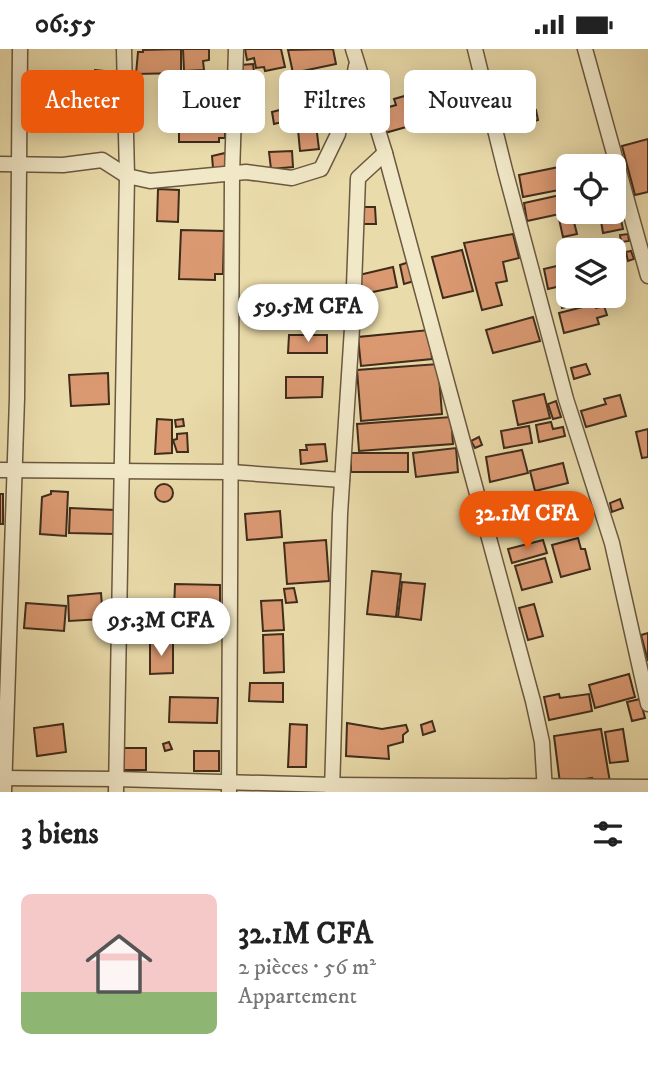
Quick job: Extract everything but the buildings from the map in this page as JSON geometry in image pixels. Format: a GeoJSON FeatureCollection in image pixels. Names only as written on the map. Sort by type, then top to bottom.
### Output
{"type":"FeatureCollection","features":[{"type":"Feature","properties":{"kind":"street"},"geometry":{"type":"LineString","coordinates":[[20,49],[17,384],[7,470],[3,783],[331,789],[545,790],[648,787]]}},
{"type":"Feature","properties":{"kind":"street"},"geometry":{"type":"LineString","coordinates":[[116,785],[127,176],[124,49]]}},
{"type":"Feature","properties":{"kind":"street"},"geometry":{"type":"LineString","coordinates":[[230,788],[236,49]]}},
{"type":"Feature","properties":{"kind":"street"},"geometry":{"type":"LineString","coordinates":[[475,49],[566,399],[612,543],[648,704]]}},
{"type":"Feature","properties":{"kind":"street"},"geometry":{"type":"LineString","coordinates":[[585,49],[648,276]]}},
{"type":"Feature","properties":{"kind":"street"},"geometry":{"type":"LineString","coordinates":[[0,164],[63,165],[102,160],[127,176],[150,181],[246,172],[292,178],[321,169],[349,104],[355,56]]}},
{"type":"Feature","properties":{"kind":"street"},"geometry":{"type":"LineString","coordinates":[[355,56],[385,153],[533,701],[542,741],[545,790]]}},
{"type":"Feature","properties":{"kind":"street"},"geometry":{"type":"LineString","coordinates":[[331,789],[342,480],[353,313],[358,178],[385,153]]}},
{"type":"Feature","properties":{"kind":"street"},"geometry":{"type":"LineString","coordinates":[[7,470],[231,471],[342,480]]}}]}
